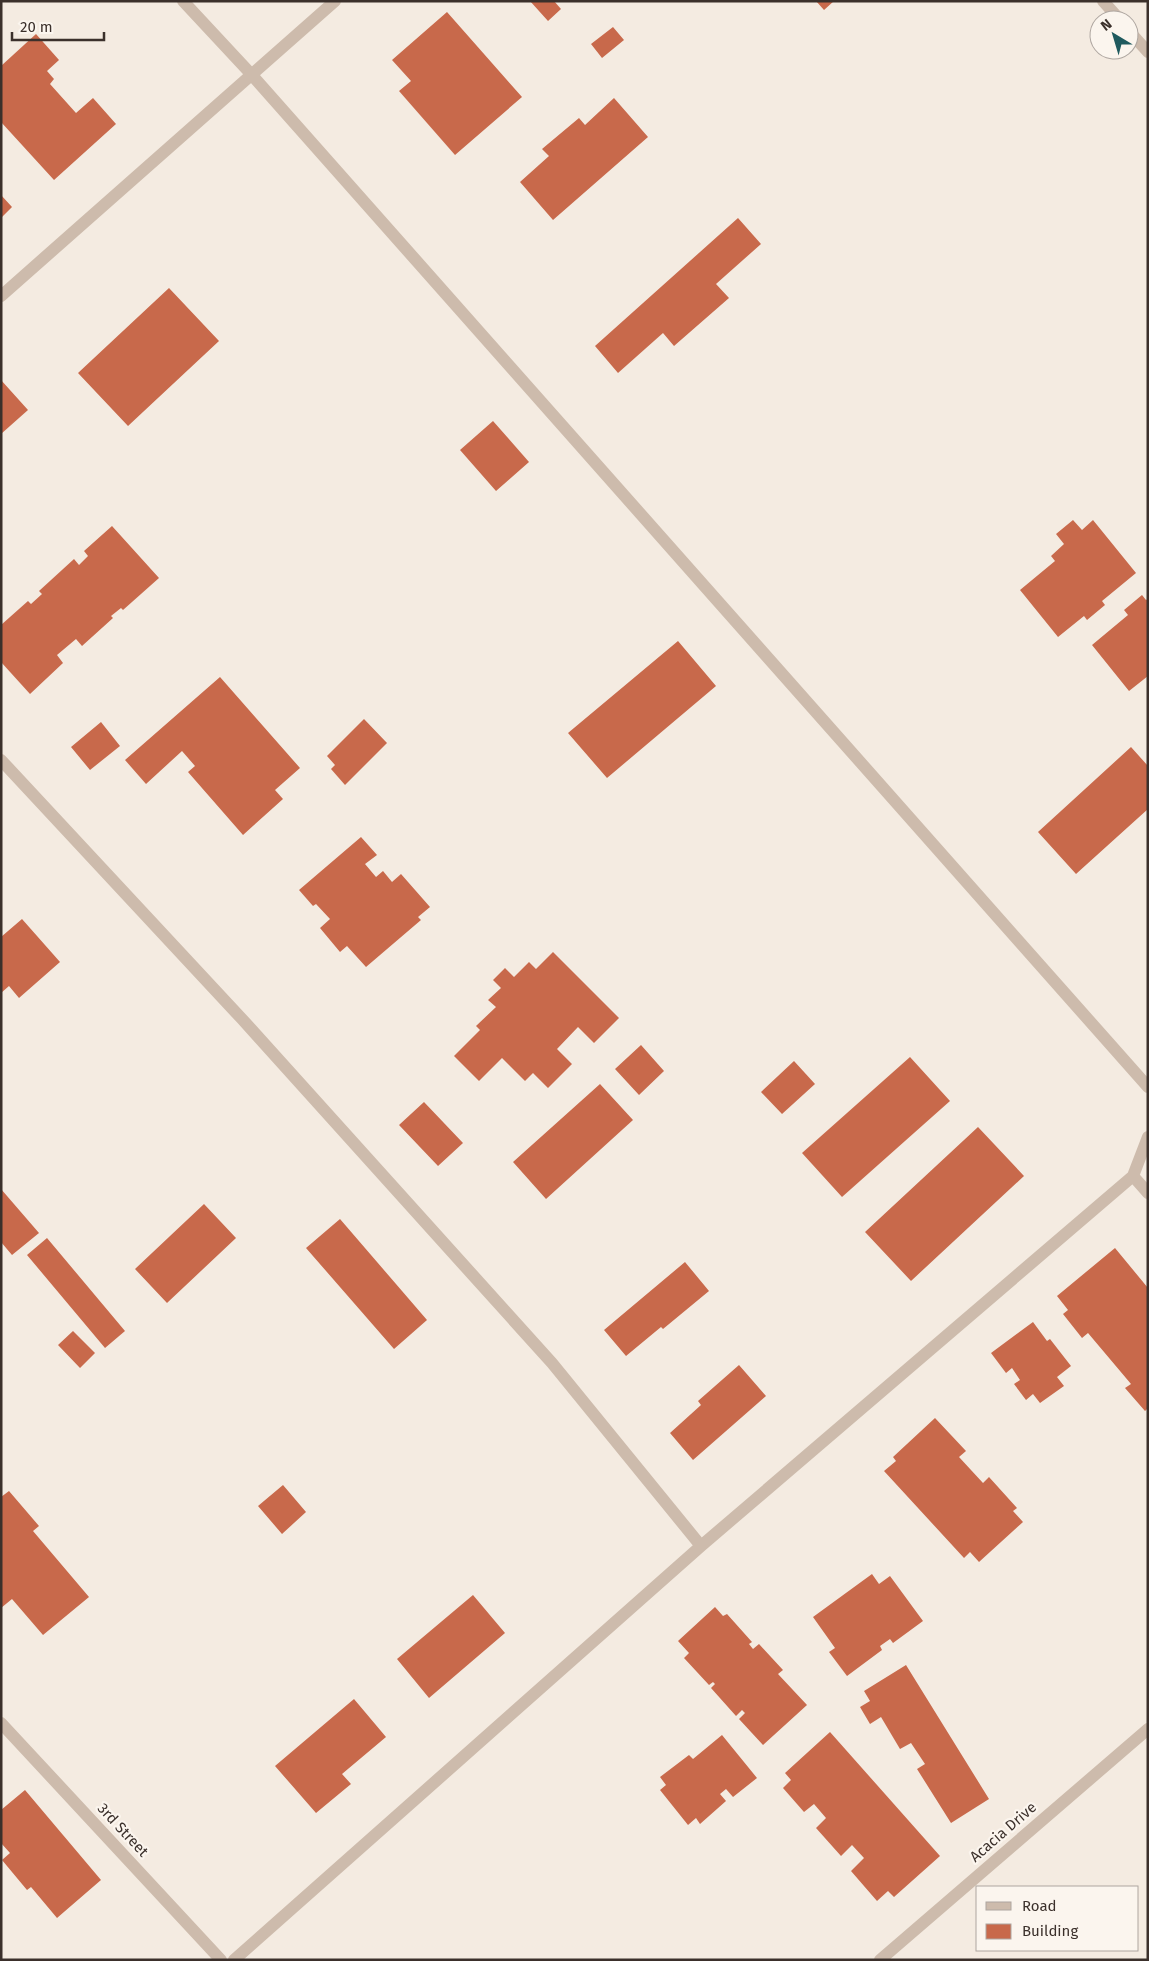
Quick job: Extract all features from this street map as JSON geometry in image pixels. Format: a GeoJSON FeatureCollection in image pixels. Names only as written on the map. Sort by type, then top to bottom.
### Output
{"type":"FeatureCollection","features":[{"type":"Feature","properties":{"kind":"street"},"geometry":{"type":"LineString","coordinates":[[183,1],[251,74],[1148,1087]]}},
{"type":"Feature","properties":{"kind":"street"},"geometry":{"type":"LineString","coordinates":[[1,296],[335,1]]}},
{"type":"Feature","properties":{"kind":"street"},"geometry":{"type":"LineString","coordinates":[[1139,42],[1148,52]]}},
{"type":"Feature","properties":{"kind":"street"},"geometry":{"type":"LineString","coordinates":[[1,760],[242,1019],[552,1364],[701,1546]]}},
{"type":"Feature","properties":{"kind":"street"},"geometry":{"type":"LineString","coordinates":[[234,1960],[701,1546],[1133,1176],[1148,1137]]}},
{"type":"Feature","properties":{"kind":"street"},"geometry":{"type":"LineString","coordinates":[[1133,1176],[1148,1193]]}},
{"type":"Feature","properties":{"kind":"street","name":"3rd Street"},"geometry":{"type":"LineString","coordinates":[[1,1723],[221,1960]]}},
{"type":"Feature","properties":{"kind":"street","name":"Acacia Drive"},"geometry":{"type":"LineString","coordinates":[[880,1960],[1148,1729]]}},
{"type":"Feature","properties":{"kind":"building"},"geometry":{"type":"Polygon","coordinates":[[[530,1],[554,1],[561,9],[548,21],[530,1]]]}},
{"type":"Feature","properties":{"kind":"building"},"geometry":{"type":"Polygon","coordinates":[[[816,1],[834,1],[824,10],[816,1]]]}},
{"type":"Feature","properties":{"kind":"building"},"geometry":{"type":"Polygon","coordinates":[[[447,12],[522,97],[455,155],[399,91],[411,81],[392,60],[447,12]]]}},
{"type":"Feature","properties":{"kind":"building"},"geometry":{"type":"Polygon","coordinates":[[[613,27],[624,40],[602,58],[591,44],[613,27]]]}},
{"type":"Feature","properties":{"kind":"building"},"geometry":{"type":"Polygon","coordinates":[[[36,34],[59,60],[47,71],[54,79],[50,84],[76,113],[93,98],[116,124],[54,180],[1,122],[1,66],[36,34]]]}},
{"type":"Feature","properties":{"kind":"building"},"geometry":{"type":"Polygon","coordinates":[[[614,98],[648,137],[553,220],[520,182],[549,156],[542,149],[579,118],[585,125],[614,98]]]}},
{"type":"Feature","properties":{"kind":"building"},"geometry":{"type":"Polygon","coordinates":[[[1,195],[12,207],[1,218],[1,195]]]}},
{"type":"Feature","properties":{"kind":"building"},"geometry":{"type":"Polygon","coordinates":[[[738,218],[761,244],[716,284],[729,298],[674,346],[663,333],[618,373],[595,346],[738,218]]]}},
{"type":"Feature","properties":{"kind":"building"},"geometry":{"type":"Polygon","coordinates":[[[169,288],[219,341],[128,426],[78,373],[169,288]]]}},
{"type":"Feature","properties":{"kind":"building"},"geometry":{"type":"Polygon","coordinates":[[[1,380],[28,410],[1,434],[1,380]]]}},
{"type":"Feature","properties":{"kind":"building"},"geometry":{"type":"Polygon","coordinates":[[[493,421],[529,462],[496,491],[460,450],[493,421]]]}},
{"type":"Feature","properties":{"kind":"building"},"geometry":{"type":"Polygon","coordinates":[[[1073,520],[1082,530],[1093,520],[1136,573],[1102,601],[1105,605],[1087,620],[1084,616],[1058,637],[1020,590],[1055,561],[1051,556],[1064,544],[1056,534],[1073,520]]]}},
{"type":"Feature","properties":{"kind":"building"},"geometry":{"type":"Polygon","coordinates":[[[112,526],[159,578],[123,610],[121,608],[111,616],[113,618],[82,646],[76,639],[57,655],[63,663],[30,694],[1,662],[1,625],[28,601],[31,604],[42,594],[39,591],[74,559],[79,565],[88,556],[84,551],[112,526]]]}},
{"type":"Feature","properties":{"kind":"building"},"geometry":{"type":"Polygon","coordinates":[[[1142,595],[1146,600],[1148,599],[1148,676],[1129,691],[1092,645],[1128,615],[1124,610],[1142,595]]]}},
{"type":"Feature","properties":{"kind":"building"},"geometry":{"type":"Polygon","coordinates":[[[678,641],[716,686],[607,778],[568,733],[678,641]]]}},
{"type":"Feature","properties":{"kind":"building"},"geometry":{"type":"Polygon","coordinates":[[[220,677],[300,768],[275,790],[283,799],[243,835],[188,772],[195,766],[182,751],[146,784],[125,760],[220,677]]]}},
{"type":"Feature","properties":{"kind":"building"},"geometry":{"type":"Polygon","coordinates":[[[364,719],[387,743],[345,785],[331,769],[335,765],[327,756],[364,719]]]}},
{"type":"Feature","properties":{"kind":"building"},"geometry":{"type":"Polygon","coordinates":[[[101,722],[120,746],[90,770],[71,747],[101,722]]]}},
{"type":"Feature","properties":{"kind":"building"},"geometry":{"type":"Polygon","coordinates":[[[1131,747],[1148,766],[1148,809],[1076,874],[1038,832],[1131,747]]]}},
{"type":"Feature","properties":{"kind":"building"},"geometry":{"type":"Polygon","coordinates":[[[361,837],[377,855],[365,864],[376,877],[383,871],[392,882],[401,874],[430,907],[418,917],[421,920],[366,967],[347,946],[340,952],[320,928],[330,919],[316,904],[313,906],[299,890],[361,837]]]}},
{"type":"Feature","properties":{"kind":"building"},"geometry":{"type":"Polygon","coordinates":[[[22,919],[60,962],[19,998],[9,986],[1,993],[1,937],[22,919]]]}},
{"type":"Feature","properties":{"kind":"building"},"geometry":{"type":"Polygon","coordinates":[[[553,952],[619,1018],[594,1043],[578,1027],[557,1049],[572,1064],[548,1088],[533,1073],[525,1081],[502,1058],[479,1081],[454,1056],[480,1030],[476,1026],[496,1007],[488,1000],[501,988],[493,980],[505,968],[514,977],[529,962],[536,969],[553,952]]]}},
{"type":"Feature","properties":{"kind":"building"},"geometry":{"type":"Polygon","coordinates":[[[641,1045],[664,1071],[639,1095],[615,1069],[641,1045]]]}},
{"type":"Feature","properties":{"kind":"building"},"geometry":{"type":"Polygon","coordinates":[[[910,1057],[950,1101],[842,1197],[802,1153],[910,1057]]]}},
{"type":"Feature","properties":{"kind":"building"},"geometry":{"type":"Polygon","coordinates":[[[794,1061],[815,1084],[782,1114],[761,1092],[794,1061]]]}},
{"type":"Feature","properties":{"kind":"building"},"geometry":{"type":"Polygon","coordinates":[[[600,1084],[633,1120],[546,1199],[513,1162],[600,1084]]]}},
{"type":"Feature","properties":{"kind":"building"},"geometry":{"type":"Polygon","coordinates":[[[424,1102],[463,1143],[438,1166],[399,1125],[424,1102]]]}},
{"type":"Feature","properties":{"kind":"building"},"geometry":{"type":"Polygon","coordinates":[[[978,1127],[1024,1176],[911,1281],[865,1232],[978,1127]]]}},
{"type":"Feature","properties":{"kind":"building"},"geometry":{"type":"Polygon","coordinates":[[[1,1189],[39,1233],[12,1255],[1,1242],[1,1189]]]}},
{"type":"Feature","properties":{"kind":"building"},"geometry":{"type":"Polygon","coordinates":[[[204,1204],[236,1238],[167,1303],[135,1269],[204,1204]]]}},
{"type":"Feature","properties":{"kind":"building"},"geometry":{"type":"Polygon","coordinates":[[[340,1219],[427,1320],[394,1349],[306,1248],[340,1219]]]}},
{"type":"Feature","properties":{"kind":"building"},"geometry":{"type":"Polygon","coordinates":[[[47,1238],[125,1331],[105,1348],[27,1255],[47,1238]]]}},
{"type":"Feature","properties":{"kind":"building"},"geometry":{"type":"Polygon","coordinates":[[[1115,1248],[1148,1288],[1148,1408],[1145,1411],[1125,1388],[1131,1384],[1088,1333],[1082,1338],[1063,1314],[1068,1310],[1057,1296],[1115,1248]]]}},
{"type":"Feature","properties":{"kind":"building"},"geometry":{"type":"Polygon","coordinates":[[[685,1262],[709,1291],[663,1329],[661,1327],[626,1356],[604,1330],[685,1262]]]}},
{"type":"Feature","properties":{"kind":"building"},"geometry":{"type":"Polygon","coordinates":[[[1033,1322],[1047,1341],[1050,1339],[1071,1366],[1057,1377],[1064,1386],[1040,1403],[1033,1394],[1026,1400],[1014,1384],[1020,1380],[1012,1368],[1006,1373],[991,1353],[1033,1322]]]}},
{"type":"Feature","properties":{"kind":"building"},"geometry":{"type":"Polygon","coordinates":[[[73,1331],[95,1353],[80,1368],[58,1345],[73,1331]]]}},
{"type":"Feature","properties":{"kind":"building"},"geometry":{"type":"Polygon","coordinates":[[[739,1365],[766,1396],[693,1460],[670,1433],[701,1405],[698,1401],[739,1365]]]}},
{"type":"Feature","properties":{"kind":"building"},"geometry":{"type":"Polygon","coordinates":[[[935,1418],[966,1451],[959,1457],[983,1483],[989,1477],[1017,1508],[1013,1511],[1023,1522],[979,1562],[970,1552],[964,1558],[884,1471],[896,1461],[893,1457],[935,1418]]]}},
{"type":"Feature","properties":{"kind":"building"},"geometry":{"type":"Polygon","coordinates":[[[283,1485],[306,1512],[282,1534],[258,1506],[283,1485]]]}},
{"type":"Feature","properties":{"kind":"building"},"geometry":{"type":"Polygon","coordinates":[[[9,1491],[39,1526],[33,1531],[89,1597],[43,1635],[12,1599],[1,1608],[1,1497],[9,1491]]]}},
{"type":"Feature","properties":{"kind":"building"},"geometry":{"type":"Polygon","coordinates":[[[872,1574],[879,1584],[890,1576],[923,1621],[893,1643],[890,1639],[880,1646],[882,1650],[847,1676],[829,1652],[835,1648],[813,1617],[872,1574]]]}},
{"type":"Feature","properties":{"kind":"building"},"geometry":{"type":"Polygon","coordinates":[[[473,1595],[505,1633],[429,1698],[397,1659],[473,1595]]]}},
{"type":"Feature","properties":{"kind":"building"},"geometry":{"type":"Polygon","coordinates":[[[715,1607],[723,1616],[727,1614],[752,1642],[749,1644],[753,1649],[759,1644],[783,1670],[778,1674],[807,1705],[763,1745],[739,1719],[745,1713],[742,1710],[736,1716],[711,1688],[715,1684],[713,1682],[709,1685],[684,1658],[689,1653],[678,1641],[715,1607]]]}},
{"type":"Feature","properties":{"kind":"building"},"geometry":{"type":"Polygon","coordinates":[[[906,1665],[989,1799],[951,1823],[917,1769],[925,1764],[911,1743],[900,1749],[881,1717],[870,1724],[860,1707],[870,1701],[864,1691],[906,1665]]]}},
{"type":"Feature","properties":{"kind":"building"},"geometry":{"type":"Polygon","coordinates":[[[354,1699],[386,1737],[342,1774],[351,1784],[316,1813],[275,1766],[354,1699]]]}},
{"type":"Feature","properties":{"kind":"building"},"geometry":{"type":"Polygon","coordinates":[[[830,1732],[940,1856],[894,1897],[888,1891],[877,1901],[851,1871],[864,1858],[852,1845],[841,1856],[816,1828],[826,1818],[814,1804],[804,1812],[783,1788],[791,1780],[785,1773],[830,1732]]]}},
{"type":"Feature","properties":{"kind":"building"},"geometry":{"type":"Polygon","coordinates":[[[722,1735],[757,1778],[733,1797],[726,1789],[720,1794],[726,1801],[700,1824],[696,1818],[688,1825],[660,1790],[666,1785],[660,1777],[689,1755],[693,1759],[722,1735]]]}},
{"type":"Feature","properties":{"kind":"building"},"geometry":{"type":"Polygon","coordinates":[[[25,1790],[101,1880],[57,1918],[31,1887],[27,1890],[2,1860],[10,1853],[1,1843],[1,1810],[25,1790]]]}}]}
